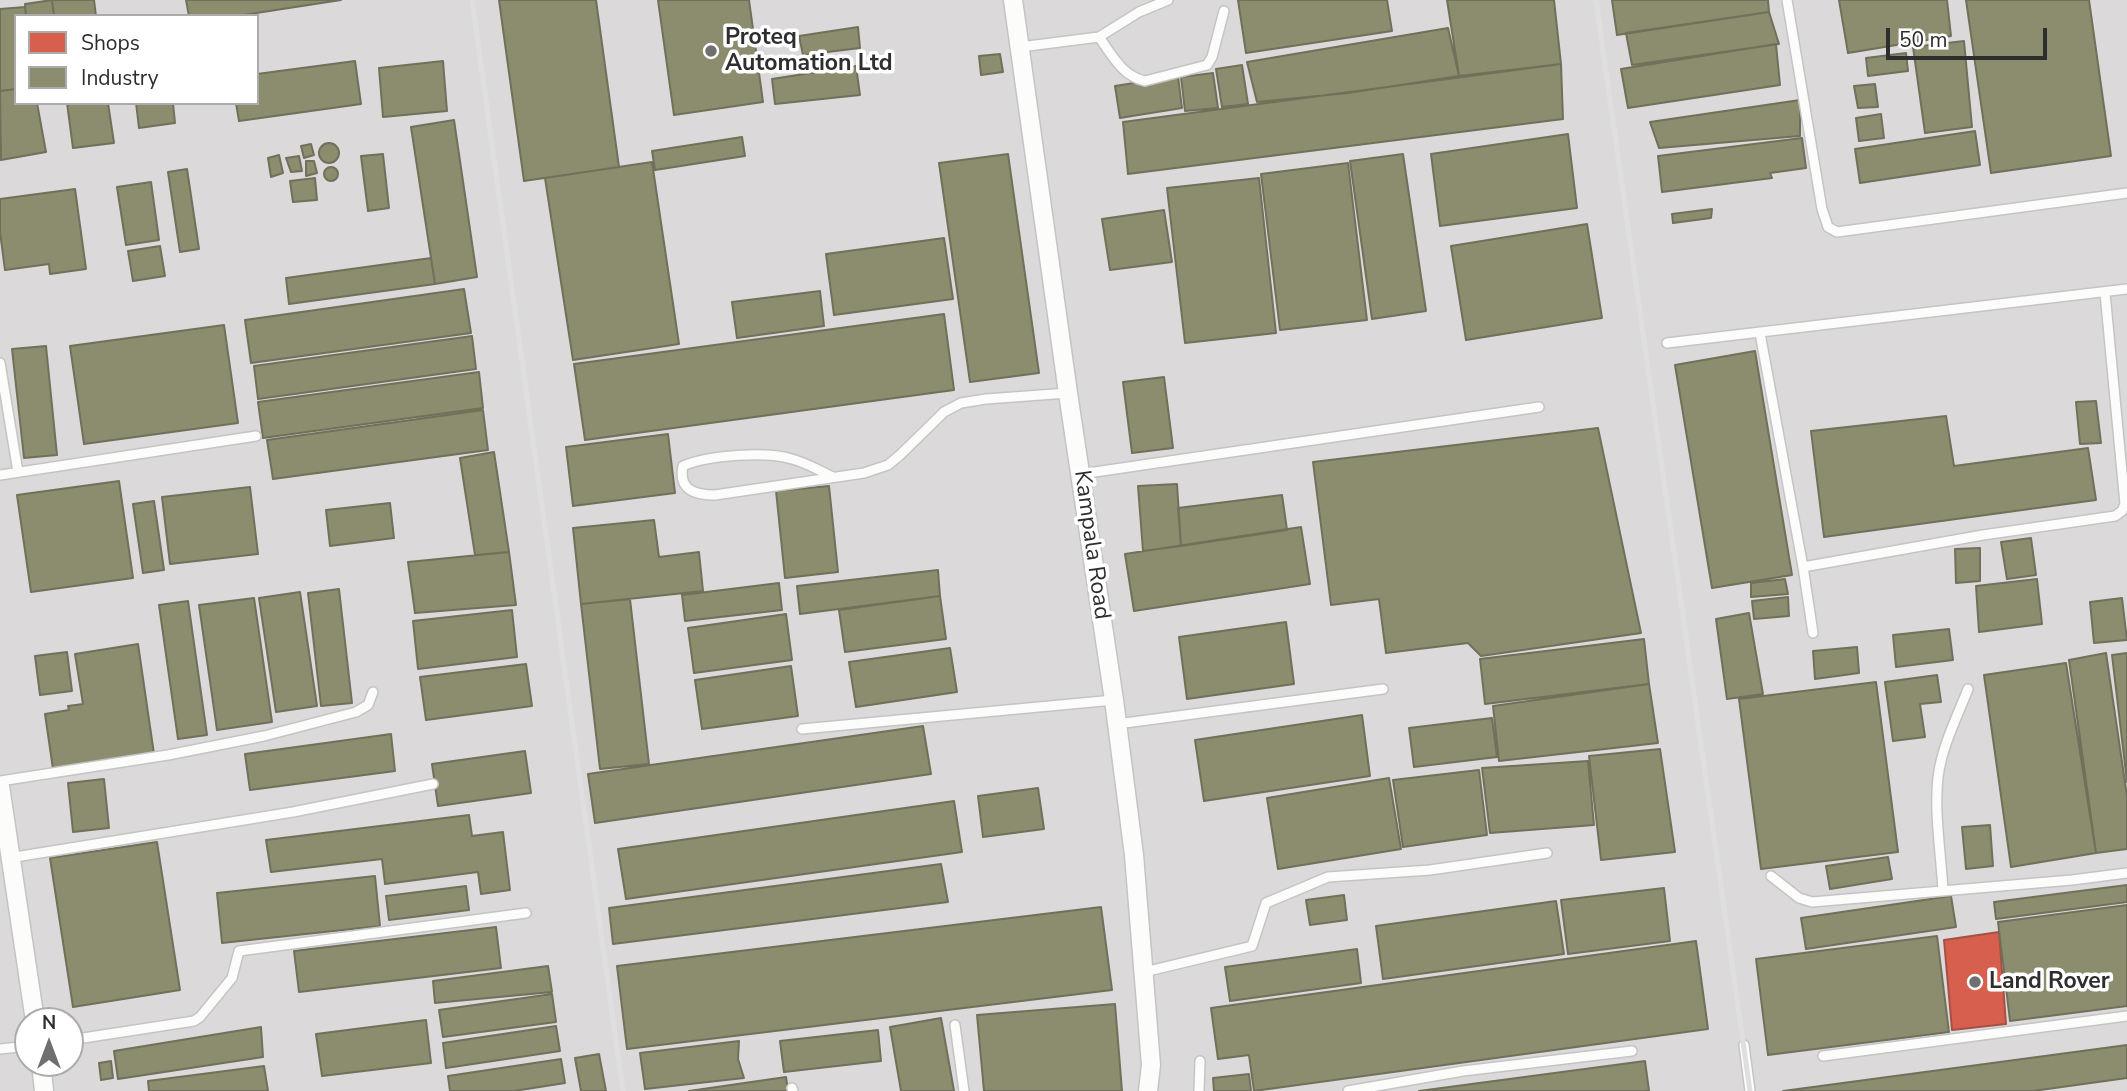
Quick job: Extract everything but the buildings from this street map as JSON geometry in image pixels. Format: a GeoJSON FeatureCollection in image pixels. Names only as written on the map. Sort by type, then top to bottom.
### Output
{"type":"FeatureCollection","features":[{"type":"Feature","properties":{"kind":"street","name":"Kampala Road"},"geometry":{"type":"LineString","coordinates":[[1013,0],[1134,855],[1151,1065],[1148,1091]]}},
{"type":"Feature","properties":{"kind":"street"},"geometry":{"type":"LineString","coordinates":[[0,784],[2,813],[33,1007]]}},
{"type":"Feature","properties":{"kind":"lane"},"geometry":{"type":"LineString","coordinates":[[1020,47],[1099,37],[1139,12],[1168,0]]}},
{"type":"Feature","properties":{"kind":"lane"},"geometry":{"type":"LineString","coordinates":[[1787,0],[1822,209],[1828,228],[1837,232],[2127,194]]}},
{"type":"Feature","properties":{"kind":"lane"},"geometry":{"type":"LineString","coordinates":[[1099,37],[1124,72],[1135,79],[1146,81],[1207,65],[1212,57],[1224,11]]}},
{"type":"Feature","properties":{"kind":"lane"},"geometry":{"type":"LineString","coordinates":[[1667,343],[2127,289]]}},
{"type":"Feature","properties":{"kind":"lane"},"geometry":{"type":"LineString","coordinates":[[1803,566],[1983,534],[2115,516],[2122,511],[2125,504],[2105,292]]}},
{"type":"Feature","properties":{"kind":"lane"},"geometry":{"type":"LineString","coordinates":[[1760,333],[1813,633]]}},
{"type":"Feature","properties":{"kind":"lane"},"geometry":{"type":"LineString","coordinates":[[0,363],[18,472]]}},
{"type":"Feature","properties":{"kind":"lane"},"geometry":{"type":"LineString","coordinates":[[833,477],[789,458],[739,455],[698,460],[683,466],[681,475],[687,488],[699,495],[715,495],[864,473],[888,464],[944,412],[961,403],[1068,393]]}},
{"type":"Feature","properties":{"kind":"lane"},"geometry":{"type":"LineString","coordinates":[[1082,474],[1539,407]]}},
{"type":"Feature","properties":{"kind":"lane"},"geometry":{"type":"LineString","coordinates":[[0,475],[256,436]]}},
{"type":"Feature","properties":{"kind":"lane"},"geometry":{"type":"LineString","coordinates":[[1117,724],[1383,689]]}},
{"type":"Feature","properties":{"kind":"lane"},"geometry":{"type":"LineString","coordinates":[[1944,891],[1938,818],[1938,776],[1944,752],[1968,689]]}},
{"type":"Feature","properties":{"kind":"lane"},"geometry":{"type":"LineString","coordinates":[[0,784],[264,736],[356,712],[368,705],[373,692]]}},
{"type":"Feature","properties":{"kind":"lane"},"geometry":{"type":"LineString","coordinates":[[802,729],[1114,700]]}},
{"type":"Feature","properties":{"kind":"lane"},"geometry":{"type":"LineString","coordinates":[[9,858],[293,812],[433,784]]}},
{"type":"Feature","properties":{"kind":"lane"},"geometry":{"type":"LineString","coordinates":[[1144,972],[1252,946],[1266,903],[1328,877],[1430,870],[1547,853]]}},
{"type":"Feature","properties":{"kind":"lane"},"geometry":{"type":"LineString","coordinates":[[1771,876],[1799,898],[1812,902],[2127,873]]}},
{"type":"Feature","properties":{"kind":"lane"},"geometry":{"type":"LineString","coordinates":[[84,1038],[194,1021],[208,1009],[232,978],[239,951],[526,913]]}},
{"type":"Feature","properties":{"kind":"lane"},"geometry":{"type":"LineString","coordinates":[[1823,1056],[2127,1016]]}},
{"type":"Feature","properties":{"kind":"lane"},"geometry":{"type":"LineString","coordinates":[[955,1025],[964,1091]]}},
{"type":"Feature","properties":{"kind":"lane"},"geometry":{"type":"LineString","coordinates":[[1744,1045],[1750,1091]]}},
{"type":"Feature","properties":{"kind":"lane"},"geometry":{"type":"LineString","coordinates":[[1348,1091],[1463,1071],[1632,1051]]}},
{"type":"Feature","properties":{"kind":"lane"},"geometry":{"type":"LineString","coordinates":[[1199,1091],[1200,1061]]}},
{"type":"Feature","properties":{"kind":"shaded area"},"geometry":{"type":"Polygon","coordinates":[[[0,0],[2127,0],[2127,1091],[0,1091],[0,0]]]}},
{"type":"Feature","properties":{"kind":"railway"},"geometry":{"type":"LineString","coordinates":[[472,0],[623,1091]]}},
{"type":"Feature","properties":{"kind":"railway"},"geometry":{"type":"LineString","coordinates":[[1596,0],[1750,1091]]}},
{"type":"Feature","properties":{"kind":"place","name":"Proteq Automation Ltd"},"geometry":{"type":"Point","coordinates":[711,51]}},
{"type":"Feature","properties":{"kind":"place","name":"Land Rover"},"geometry":{"type":"Point","coordinates":[1975,982]}}]}
